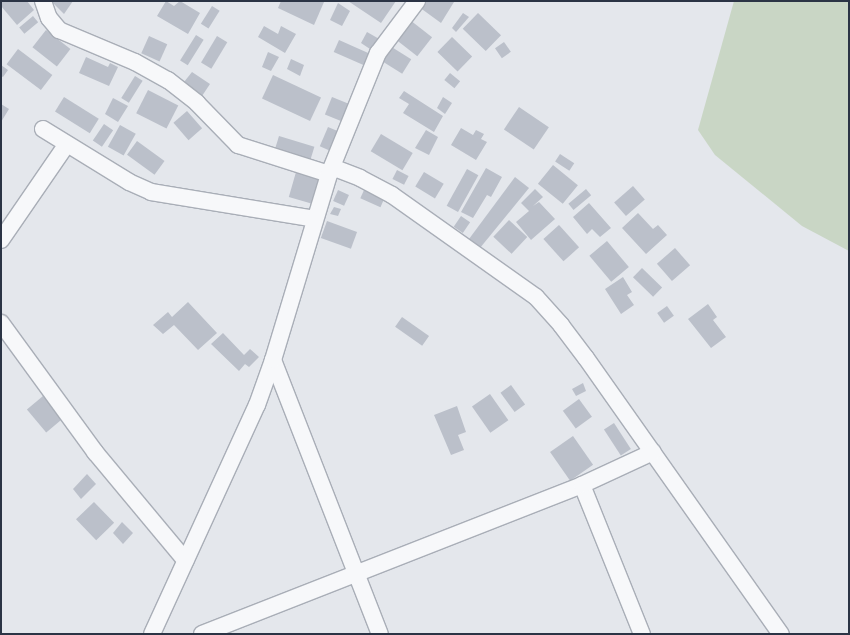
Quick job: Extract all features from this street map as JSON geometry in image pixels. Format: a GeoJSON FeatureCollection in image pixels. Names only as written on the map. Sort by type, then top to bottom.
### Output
{"type":"FeatureCollection","features":[{"type":"Feature","properties":{"kind":"street"},"geometry":{"type":"LineString","coordinates":[[43,1],[49,18],[59,30],[135,62],[168,80],[197,103],[238,145],[360,178],[392,196],[536,297],[566,330],[782,634]]}},
{"type":"Feature","properties":{"kind":"street"},"geometry":{"type":"LineString","coordinates":[[152,634],[257,405],[273,360],[330,171],[378,53],[417,1]]}},
{"type":"Feature","properties":{"kind":"street"},"geometry":{"type":"LineString","coordinates":[[43,129],[151,192],[315,219]]}},
{"type":"Feature","properties":{"kind":"street"},"geometry":{"type":"LineString","coordinates":[[1,240],[67,144]]}},
{"type":"Feature","properties":{"kind":"street"},"geometry":{"type":"LineString","coordinates":[[1,324],[95,452],[185,560]]}},
{"type":"Feature","properties":{"kind":"street"},"geometry":{"type":"LineString","coordinates":[[273,360],[380,634]]}},
{"type":"Feature","properties":{"kind":"street"},"geometry":{"type":"LineString","coordinates":[[202,634],[582,485],[653,452]]}},
{"type":"Feature","properties":{"kind":"street"},"geometry":{"type":"LineString","coordinates":[[582,485],[642,634]]}},
{"type":"Feature","properties":{"kind":"green space"},"geometry":{"type":"Polygon","coordinates":[[[734,1],[849,1],[849,251],[802,226],[715,155],[698,130],[734,1]]]}},
{"type":"Feature","properties":{"kind":"building"},"geometry":{"type":"Polygon","coordinates":[[[1,1],[27,1],[34,10],[17,25],[1,6],[1,1]]]}},
{"type":"Feature","properties":{"kind":"building"},"geometry":{"type":"Polygon","coordinates":[[[51,1],[73,1],[64,14],[51,1]]]}},
{"type":"Feature","properties":{"kind":"building"},"geometry":{"type":"Polygon","coordinates":[[[166,1],[174,6],[180,1],[200,13],[188,34],[157,16],[166,1]]]}},
{"type":"Feature","properties":{"kind":"building"},"geometry":{"type":"Polygon","coordinates":[[[281,1],[324,2],[314,25],[278,8],[281,1]]]}},
{"type":"Feature","properties":{"kind":"building"},"geometry":{"type":"Polygon","coordinates":[[[348,1],[396,1],[381,23],[348,1]]]}},
{"type":"Feature","properties":{"kind":"building"},"geometry":{"type":"Polygon","coordinates":[[[423,1],[454,2],[441,23],[419,7],[423,1]]]}},
{"type":"Feature","properties":{"kind":"building"},"geometry":{"type":"Polygon","coordinates":[[[338,3],[350,11],[342,26],[330,20],[338,3]]]}},
{"type":"Feature","properties":{"kind":"building"},"geometry":{"type":"Polygon","coordinates":[[[212,6],[220,11],[209,29],[201,24],[212,6]]]}},
{"type":"Feature","properties":{"kind":"building"},"geometry":{"type":"Polygon","coordinates":[[[463,13],[469,17],[456,32],[452,28],[463,13]]]}},
{"type":"Feature","properties":{"kind":"building"},"geometry":{"type":"Polygon","coordinates":[[[478,13],[501,35],[486,51],[463,29],[478,13]]]}},
{"type":"Feature","properties":{"kind":"building"},"geometry":{"type":"Polygon","coordinates":[[[33,16],[38,22],[24,34],[19,28],[33,16]]]}},
{"type":"Feature","properties":{"kind":"building"},"geometry":{"type":"Polygon","coordinates":[[[410,20],[432,37],[417,56],[395,39],[410,20]]]}},
{"type":"Feature","properties":{"kind":"building"},"geometry":{"type":"Polygon","coordinates":[[[264,26],[278,34],[281,26],[296,34],[285,53],[258,37],[264,26]]]}},
{"type":"Feature","properties":{"kind":"building"},"geometry":{"type":"Polygon","coordinates":[[[46,30],[70,49],[57,66],[32,47],[46,30]]]}},
{"type":"Feature","properties":{"kind":"building"},"geometry":{"type":"Polygon","coordinates":[[[367,32],[381,40],[373,51],[361,43],[367,32]]]}},
{"type":"Feature","properties":{"kind":"building"},"geometry":{"type":"Polygon","coordinates":[[[196,35],[204,40],[188,65],[180,60],[196,35]]]}},
{"type":"Feature","properties":{"kind":"building"},"geometry":{"type":"Polygon","coordinates":[[[149,36],[167,44],[160,61],[141,53],[149,36]]]}},
{"type":"Feature","properties":{"kind":"building"},"geometry":{"type":"Polygon","coordinates":[[[217,36],[227,42],[211,69],[201,63],[217,36]]]}},
{"type":"Feature","properties":{"kind":"building"},"geometry":{"type":"Polygon","coordinates":[[[452,37],[472,56],[458,72],[437,52],[452,37]]]}},
{"type":"Feature","properties":{"kind":"building"},"geometry":{"type":"Polygon","coordinates":[[[339,40],[371,54],[366,66],[334,52],[339,40]]]}},
{"type":"Feature","properties":{"kind":"building"},"geometry":{"type":"Polygon","coordinates":[[[504,42],[511,52],[502,58],[495,48],[504,42]]]}},
{"type":"Feature","properties":{"kind":"building"},"geometry":{"type":"Polygon","coordinates":[[[390,46],[411,59],[402,74],[381,60],[390,46]]]}},
{"type":"Feature","properties":{"kind":"building"},"geometry":{"type":"Polygon","coordinates":[[[18,49],[52,75],[41,90],[7,64],[18,49]]]}},
{"type":"Feature","properties":{"kind":"building"},"geometry":{"type":"Polygon","coordinates":[[[268,52],[279,57],[271,71],[262,67],[268,52]]]}},
{"type":"Feature","properties":{"kind":"building"},"geometry":{"type":"Polygon","coordinates":[[[86,57],[108,67],[110,63],[118,67],[109,86],[79,73],[86,57]]]}},
{"type":"Feature","properties":{"kind":"building"},"geometry":{"type":"Polygon","coordinates":[[[291,59],[304,65],[300,76],[287,69],[291,59]]]}},
{"type":"Feature","properties":{"kind":"building"},"geometry":{"type":"Polygon","coordinates":[[[1,65],[8,70],[3,77],[1,76],[1,65]]]}},
{"type":"Feature","properties":{"kind":"building"},"geometry":{"type":"Polygon","coordinates":[[[192,72],[210,84],[202,96],[184,82],[192,72]]]}},
{"type":"Feature","properties":{"kind":"building"},"geometry":{"type":"Polygon","coordinates":[[[450,73],[460,81],[454,88],[444,80],[450,73]]]}},
{"type":"Feature","properties":{"kind":"building"},"geometry":{"type":"Polygon","coordinates":[[[273,75],[321,97],[310,121],[262,99],[273,75]]]}},
{"type":"Feature","properties":{"kind":"building"},"geometry":{"type":"Polygon","coordinates":[[[135,76],[143,81],[129,103],[121,98],[135,76]]]}},
{"type":"Feature","properties":{"kind":"building"},"geometry":{"type":"Polygon","coordinates":[[[148,90],[178,105],[166,129],[136,113],[148,90]]]}},
{"type":"Feature","properties":{"kind":"building"},"geometry":{"type":"Polygon","coordinates":[[[404,91],[443,116],[434,132],[403,113],[409,104],[399,98],[404,91]]]}},
{"type":"Feature","properties":{"kind":"building"},"geometry":{"type":"Polygon","coordinates":[[[64,97],[99,119],[90,133],[55,111],[64,97]]]}},
{"type":"Feature","properties":{"kind":"building"},"geometry":{"type":"Polygon","coordinates":[[[332,97],[352,105],[345,123],[325,115],[332,97]]]}},
{"type":"Feature","properties":{"kind":"building"},"geometry":{"type":"Polygon","coordinates":[[[443,97],[452,103],[445,114],[437,108],[443,97]]]}},
{"type":"Feature","properties":{"kind":"building"},"geometry":{"type":"Polygon","coordinates":[[[113,98],[128,106],[118,122],[105,114],[113,98]]]}},
{"type":"Feature","properties":{"kind":"building"},"geometry":{"type":"Polygon","coordinates":[[[1,104],[9,109],[1,122],[1,104]]]}},
{"type":"Feature","properties":{"kind":"building"},"geometry":{"type":"Polygon","coordinates":[[[519,107],[549,127],[534,150],[504,129],[519,107]]]}},
{"type":"Feature","properties":{"kind":"building"},"geometry":{"type":"Polygon","coordinates":[[[187,111],[202,128],[189,140],[173,123],[187,111]]]}},
{"type":"Feature","properties":{"kind":"building"},"geometry":{"type":"Polygon","coordinates":[[[104,124],[113,130],[102,147],[93,141],[104,124]]]}},
{"type":"Feature","properties":{"kind":"building"},"geometry":{"type":"Polygon","coordinates":[[[120,125],[136,134],[124,156],[108,147],[120,125]]]}},
{"type":"Feature","properties":{"kind":"building"},"geometry":{"type":"Polygon","coordinates":[[[328,127],[340,132],[332,151],[320,146],[328,127]]]}},
{"type":"Feature","properties":{"kind":"building"},"geometry":{"type":"Polygon","coordinates":[[[461,128],[473,135],[476,130],[484,134],[481,139],[487,142],[476,160],[451,145],[461,128]]]}},
{"type":"Feature","properties":{"kind":"building"},"geometry":{"type":"Polygon","coordinates":[[[426,130],[438,137],[429,155],[415,148],[426,130]]]}},
{"type":"Feature","properties":{"kind":"building"},"geometry":{"type":"Polygon","coordinates":[[[381,134],[413,153],[402,170],[371,151],[381,134]]]}},
{"type":"Feature","properties":{"kind":"building"},"geometry":{"type":"Polygon","coordinates":[[[279,136],[314,147],[310,160],[275,149],[279,136]]]}},
{"type":"Feature","properties":{"kind":"building"},"geometry":{"type":"Polygon","coordinates":[[[137,141],[165,161],[155,175],[127,155],[137,141]]]}},
{"type":"Feature","properties":{"kind":"building"},"geometry":{"type":"Polygon","coordinates":[[[560,154],[574,163],[569,171],[555,162],[560,154]]]}},
{"type":"Feature","properties":{"kind":"building"},"geometry":{"type":"Polygon","coordinates":[[[553,165],[578,185],[563,204],[538,184],[553,165]]]}},
{"type":"Feature","properties":{"kind":"building"},"geometry":{"type":"Polygon","coordinates":[[[486,168],[502,177],[491,197],[487,195],[473,218],[461,212],[486,168]]]}},
{"type":"Feature","properties":{"kind":"building"},"geometry":{"type":"Polygon","coordinates":[[[467,169],[478,175],[458,212],[447,206],[467,169]]]}},
{"type":"Feature","properties":{"kind":"building"},"geometry":{"type":"Polygon","coordinates":[[[397,170],[409,176],[404,185],[392,179],[397,170]]]}},
{"type":"Feature","properties":{"kind":"building"},"geometry":{"type":"Polygon","coordinates":[[[296,172],[321,179],[314,204],[289,197],[296,172]]]}},
{"type":"Feature","properties":{"kind":"building"},"geometry":{"type":"Polygon","coordinates":[[[424,172],[444,184],[435,198],[415,187],[424,172]]]}},
{"type":"Feature","properties":{"kind":"building"},"geometry":{"type":"Polygon","coordinates":[[[515,177],[529,188],[480,248],[469,239],[515,177]]]}},
{"type":"Feature","properties":{"kind":"building"},"geometry":{"type":"Polygon","coordinates":[[[633,186],[645,200],[626,216],[614,202],[633,186]]]}},
{"type":"Feature","properties":{"kind":"building"},"geometry":{"type":"Polygon","coordinates":[[[535,189],[543,197],[533,206],[539,202],[555,219],[531,240],[516,222],[529,211],[521,203],[535,189]]]}},
{"type":"Feature","properties":{"kind":"building"},"geometry":{"type":"Polygon","coordinates":[[[586,189],[591,195],[574,210],[568,204],[586,189]]]}},
{"type":"Feature","properties":{"kind":"building"},"geometry":{"type":"Polygon","coordinates":[[[338,190],[349,195],[344,206],[333,201],[338,190]]]}},
{"type":"Feature","properties":{"kind":"building"},"geometry":{"type":"Polygon","coordinates":[[[364,190],[384,199],[380,207],[360,198],[364,190]]]}},
{"type":"Feature","properties":{"kind":"building"},"geometry":{"type":"Polygon","coordinates":[[[589,203],[611,228],[600,237],[592,229],[587,234],[573,217],[589,203]]]}},
{"type":"Feature","properties":{"kind":"building"},"geometry":{"type":"Polygon","coordinates":[[[334,207],[341,209],[338,216],[330,214],[334,207]]]}},
{"type":"Feature","properties":{"kind":"building"},"geometry":{"type":"Polygon","coordinates":[[[638,213],[653,229],[658,225],[667,235],[646,254],[622,228],[638,213]]]}},
{"type":"Feature","properties":{"kind":"building"},"geometry":{"type":"Polygon","coordinates":[[[461,216],[470,222],[463,233],[454,227],[461,216]]]}},
{"type":"Feature","properties":{"kind":"building"},"geometry":{"type":"Polygon","coordinates":[[[509,220],[527,237],[512,254],[493,237],[509,220]]]}},
{"type":"Feature","properties":{"kind":"building"},"geometry":{"type":"Polygon","coordinates":[[[327,221],[357,232],[351,249],[321,238],[327,221]]]}},
{"type":"Feature","properties":{"kind":"building"},"geometry":{"type":"Polygon","coordinates":[[[559,225],[579,247],[563,261],[543,239],[559,225]]]}},
{"type":"Feature","properties":{"kind":"building"},"geometry":{"type":"Polygon","coordinates":[[[607,241],[629,267],[611,282],[589,256],[607,241]]]}},
{"type":"Feature","properties":{"kind":"building"},"geometry":{"type":"Polygon","coordinates":[[[675,248],[690,265],[672,281],[657,264],[675,248]]]}},
{"type":"Feature","properties":{"kind":"building"},"geometry":{"type":"Polygon","coordinates":[[[642,268],[662,287],[653,297],[633,277],[642,268]]]}},
{"type":"Feature","properties":{"kind":"building"},"geometry":{"type":"Polygon","coordinates":[[[623,277],[632,292],[627,295],[634,305],[621,314],[605,289],[623,277]]]}},
{"type":"Feature","properties":{"kind":"building"},"geometry":{"type":"Polygon","coordinates":[[[188,302],[217,333],[198,350],[174,325],[163,334],[153,325],[168,312],[172,317],[188,302]]]}},
{"type":"Feature","properties":{"kind":"building"},"geometry":{"type":"Polygon","coordinates":[[[708,304],[717,317],[713,320],[726,337],[711,348],[688,319],[708,304]]]}},
{"type":"Feature","properties":{"kind":"building"},"geometry":{"type":"Polygon","coordinates":[[[667,306],[674,316],[664,323],[657,313],[667,306]]]}},
{"type":"Feature","properties":{"kind":"building"},"geometry":{"type":"Polygon","coordinates":[[[402,317],[429,336],[422,346],[395,327],[402,317]]]}},
{"type":"Feature","properties":{"kind":"building"},"geometry":{"type":"Polygon","coordinates":[[[223,333],[244,355],[250,349],[259,357],[249,367],[245,364],[239,371],[211,344],[223,333]]]}},
{"type":"Feature","properties":{"kind":"building"},"geometry":{"type":"Polygon","coordinates":[[[583,383],[586,391],[576,396],[572,389],[583,383]]]}},
{"type":"Feature","properties":{"kind":"building"},"geometry":{"type":"Polygon","coordinates":[[[511,385],[525,404],[515,412],[500,393],[511,385]]]}},
{"type":"Feature","properties":{"kind":"building"},"geometry":{"type":"Polygon","coordinates":[[[490,394],[508,420],[490,433],[472,407],[490,394]]]}},
{"type":"Feature","properties":{"kind":"building"},"geometry":{"type":"Polygon","coordinates":[[[43,396],[62,419],[46,432],[27,409],[43,396]]]}},
{"type":"Feature","properties":{"kind":"building"},"geometry":{"type":"Polygon","coordinates":[[[579,399],[592,417],[576,429],[563,411],[579,399]]]}},
{"type":"Feature","properties":{"kind":"building"},"geometry":{"type":"Polygon","coordinates":[[[457,406],[466,432],[458,435],[464,450],[451,455],[434,415],[457,406]]]}},
{"type":"Feature","properties":{"kind":"building"},"geometry":{"type":"Polygon","coordinates":[[[614,423],[631,449],[621,456],[604,430],[614,423]]]}},
{"type":"Feature","properties":{"kind":"building"},"geometry":{"type":"Polygon","coordinates":[[[573,436],[593,465],[570,481],[550,452],[573,436]]]}},
{"type":"Feature","properties":{"kind":"building"},"geometry":{"type":"Polygon","coordinates":[[[87,474],[96,484],[81,499],[73,489],[87,474]]]}},
{"type":"Feature","properties":{"kind":"building"},"geometry":{"type":"Polygon","coordinates":[[[94,502],[114,523],[96,540],[76,519],[94,502]]]}},
{"type":"Feature","properties":{"kind":"building"},"geometry":{"type":"Polygon","coordinates":[[[122,522],[133,533],[123,544],[113,533],[122,522]]]}}]}
